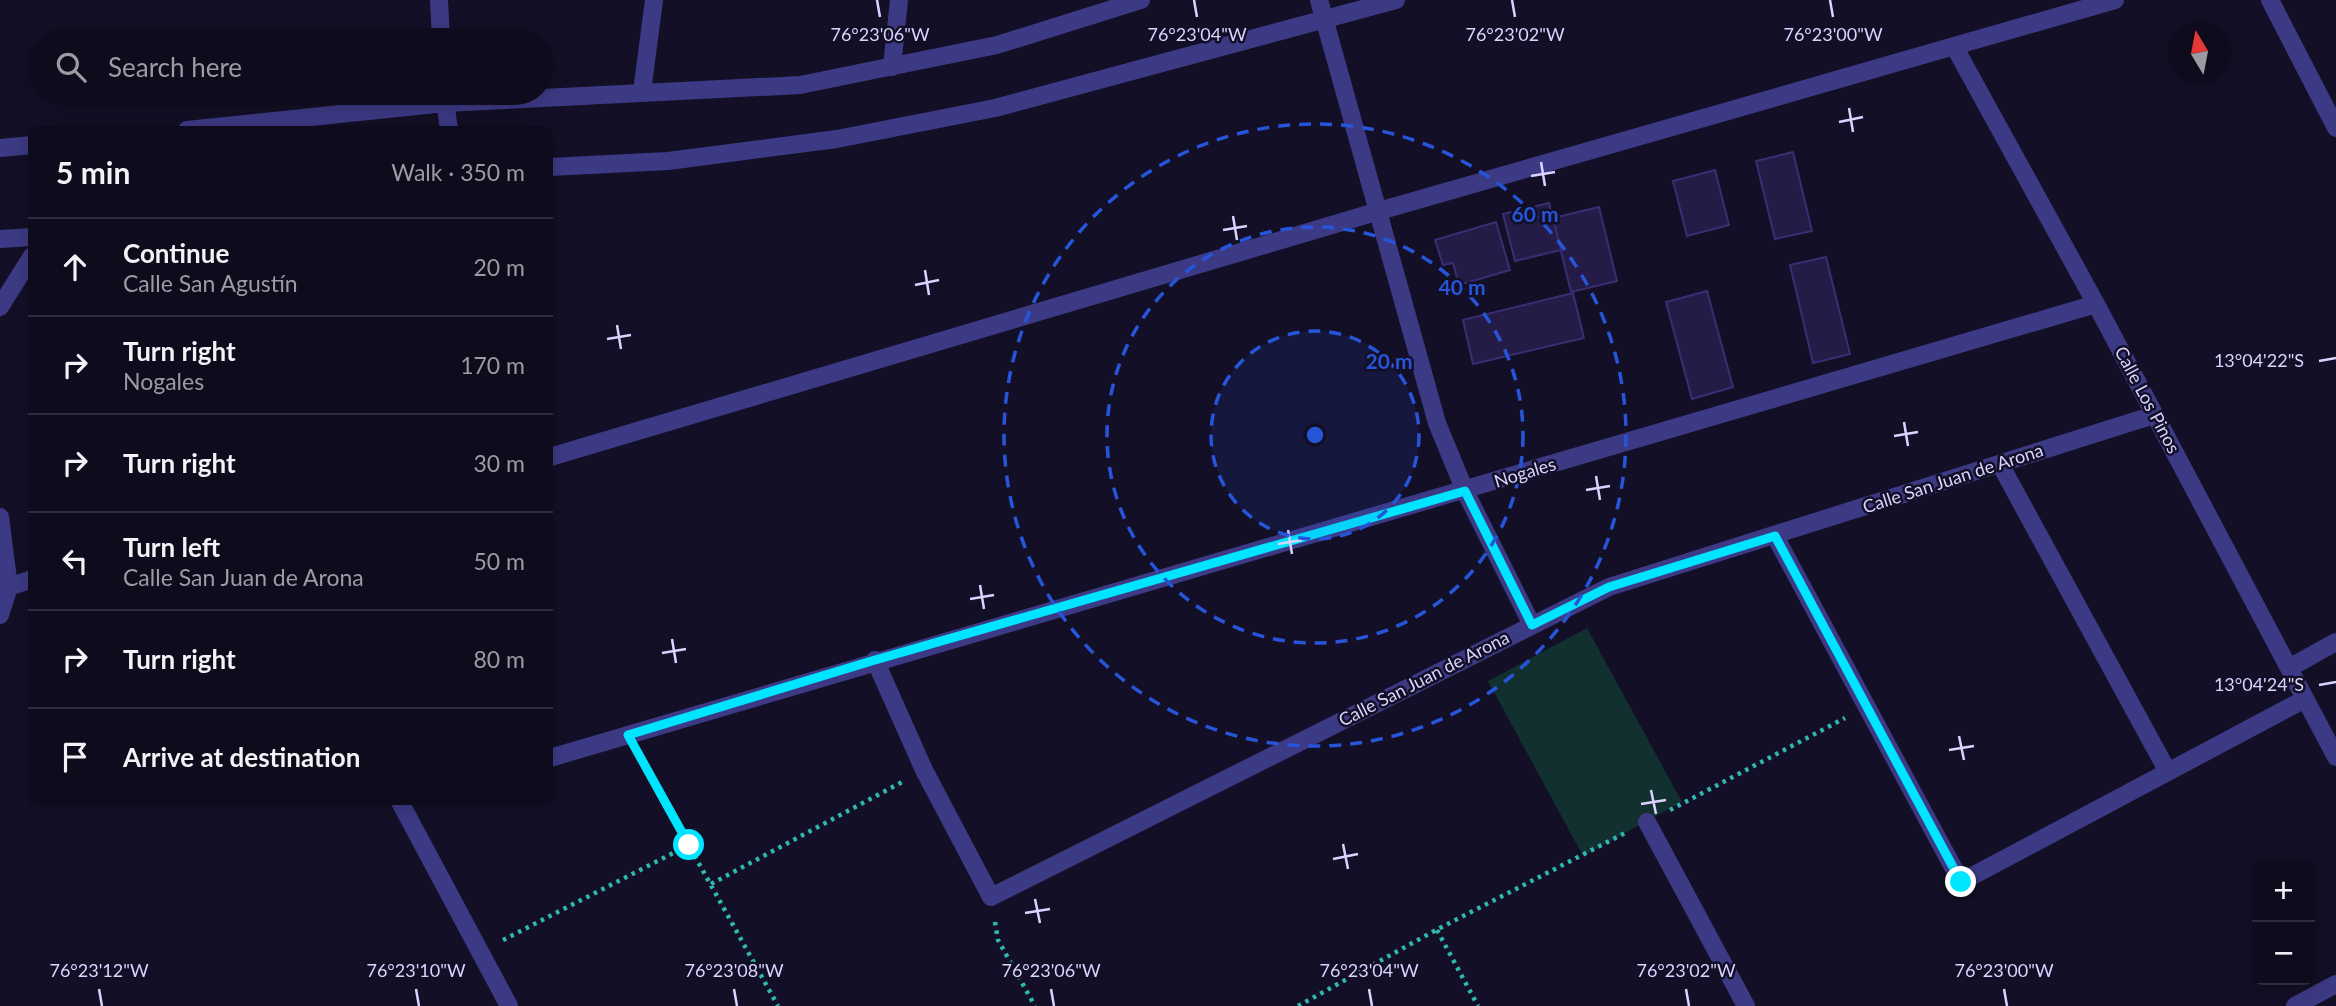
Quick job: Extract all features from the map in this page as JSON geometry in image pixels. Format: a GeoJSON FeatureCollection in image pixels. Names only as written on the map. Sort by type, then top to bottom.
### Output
{"type":"FeatureCollection","features":[{"type":"Feature","properties":{"kind":"street"},"geometry":{"type":"LineString","coordinates":[[439,0],[441,28]]}},
{"type":"Feature","properties":{"kind":"street"},"geometry":{"type":"LineString","coordinates":[[642,92],[654,0]]}},
{"type":"Feature","properties":{"kind":"street"},"geometry":{"type":"LineString","coordinates":[[892,67],[899,0]]}},
{"type":"Feature","properties":{"kind":"street"},"geometry":{"type":"LineString","coordinates":[[553,95],[800,85],[997,46],[1140,0]]}},
{"type":"Feature","properties":{"kind":"street"},"geometry":{"type":"LineString","coordinates":[[1319,0],[1437,423],[1465,491],[1532,625]]}},
{"type":"Feature","properties":{"kind":"street"},"geometry":{"type":"LineString","coordinates":[[553,167],[667,161],[838,139],[995,108],[1396,0]]}},
{"type":"Feature","properties":{"kind":"street"},"geometry":{"type":"LineString","coordinates":[[553,456],[1379,211],[2115,0]]}},
{"type":"Feature","properties":{"kind":"street"},"geometry":{"type":"LineString","coordinates":[[2270,0],[2336,128]]}},
{"type":"Feature","properties":{"kind":"street","name":"Calle Los Pinos"},"geometry":{"type":"LineString","coordinates":[[1954,46],[2096,304],[2336,757]]}},
{"type":"Feature","properties":{"kind":"street"},"geometry":{"type":"LineString","coordinates":[[219,126],[388,105]]}},
{"type":"Feature","properties":{"kind":"street"},"geometry":{"type":"LineString","coordinates":[[445,105],[448,126]]}},
{"type":"Feature","properties":{"kind":"street"},"geometry":{"type":"LineString","coordinates":[[0,148],[28,145]]}},
{"type":"Feature","properties":{"kind":"street"},"geometry":{"type":"LineString","coordinates":[[0,239],[28,237]]}},
{"type":"Feature","properties":{"kind":"street"},"geometry":{"type":"LineString","coordinates":[[0,307],[28,262]]}},
{"type":"Feature","properties":{"kind":"street","name":"Nogales"},"geometry":{"type":"LineString","coordinates":[[553,757],[875,660],[1465,491],[2096,304]]}},
{"type":"Feature","properties":{"kind":"street","name":"Calle San Juan de Arona"},"geometry":{"type":"LineString","coordinates":[[991,897],[1609,587],[2154,415]]}},
{"type":"Feature","properties":{"kind":"street"},"geometry":{"type":"LineString","coordinates":[[2000,464],[2168,772]]}},
{"type":"Feature","properties":{"kind":"street"},"geometry":{"type":"LineString","coordinates":[[0,517],[9,587],[0,615]]}},
{"type":"Feature","properties":{"kind":"street"},"geometry":{"type":"LineString","coordinates":[[1775,536],[1961,882],[2305,699]]}},
{"type":"Feature","properties":{"kind":"street"},"geometry":{"type":"LineString","coordinates":[[9,587],[28,580]]}},
{"type":"Feature","properties":{"kind":"street"},"geometry":{"type":"LineString","coordinates":[[2289,668],[2336,642]]}},
{"type":"Feature","properties":{"kind":"street"},"geometry":{"type":"LineString","coordinates":[[875,660],[923,770],[991,897]]}},
{"type":"Feature","properties":{"kind":"street"},"geometry":{"type":"LineString","coordinates":[[403,805],[509,1006]]}},
{"type":"Feature","properties":{"kind":"street"},"geometry":{"type":"LineString","coordinates":[[1647,822],[1746,1006]]}},
{"type":"Feature","properties":{"kind":"street"},"geometry":{"type":"LineString","coordinates":[[2295,1006],[2336,985]]}},
{"type":"Feature","properties":{"kind":"path"},"geometry":{"type":"LineString","coordinates":[[1298,1006],[1436,930],[1867,707]]}},
{"type":"Feature","properties":{"kind":"path"},"geometry":{"type":"LineString","coordinates":[[628,735],[778,1006]]}},
{"type":"Feature","properties":{"kind":"path"},"geometry":{"type":"LineString","coordinates":[[711,884],[923,770]]}},
{"type":"Feature","properties":{"kind":"path"},"geometry":{"type":"LineString","coordinates":[[481,952],[689,845]]}},
{"type":"Feature","properties":{"kind":"path"},"geometry":{"type":"LineString","coordinates":[[991,897],[998,940],[1035,1006]]}},
{"type":"Feature","properties":{"kind":"path"},"geometry":{"type":"LineString","coordinates":[[1436,930],[1478,1006]]}},
{"type":"Feature","properties":{"kind":"green space"},"geometry":{"type":"Polygon","coordinates":[[[1587,628],[1682,802],[1583,856],[1488,681],[1587,628]]]}},
{"type":"Feature","properties":{"kind":"building"},"geometry":{"type":"Polygon","coordinates":[[[1793,152],[1812,231],[1775,239],[1756,161],[1793,152]]]}},
{"type":"Feature","properties":{"kind":"building"},"geometry":{"type":"Polygon","coordinates":[[[1715,170],[1729,225],[1687,236],[1673,181],[1715,170]]]}},
{"type":"Feature","properties":{"kind":"building"},"geometry":{"type":"Polygon","coordinates":[[[1549,203],[1561,250],[1515,261],[1503,214],[1549,203]]]}},
{"type":"Feature","properties":{"kind":"building"},"geometry":{"type":"Polygon","coordinates":[[[1599,207],[1617,281],[1571,292],[1553,218],[1599,207]]]}},
{"type":"Feature","properties":{"kind":"building"},"geometry":{"type":"Polygon","coordinates":[[[1496,222],[1510,270],[1459,285],[1453,263],[1443,265],[1435,240],[1496,222]]]}},
{"type":"Feature","properties":{"kind":"building"},"geometry":{"type":"Polygon","coordinates":[[[1826,257],[1850,354],[1813,363],[1790,265],[1826,257]]]}},
{"type":"Feature","properties":{"kind":"building"},"geometry":{"type":"Polygon","coordinates":[[[1707,291],[1733,387],[1692,399],[1666,302],[1707,291]]]}},
{"type":"Feature","properties":{"kind":"building"},"geometry":{"type":"Polygon","coordinates":[[[1573,293],[1584,338],[1473,364],[1463,320],[1573,293]]]}},
{"type":"Feature","properties":{"kind":"route"},"geometry":{"type":"LineString","coordinates":[[689,845],[628,735],[875,660],[1465,491],[1532,625],[1609,587],[1775,536],[1961,882]]}}]}
